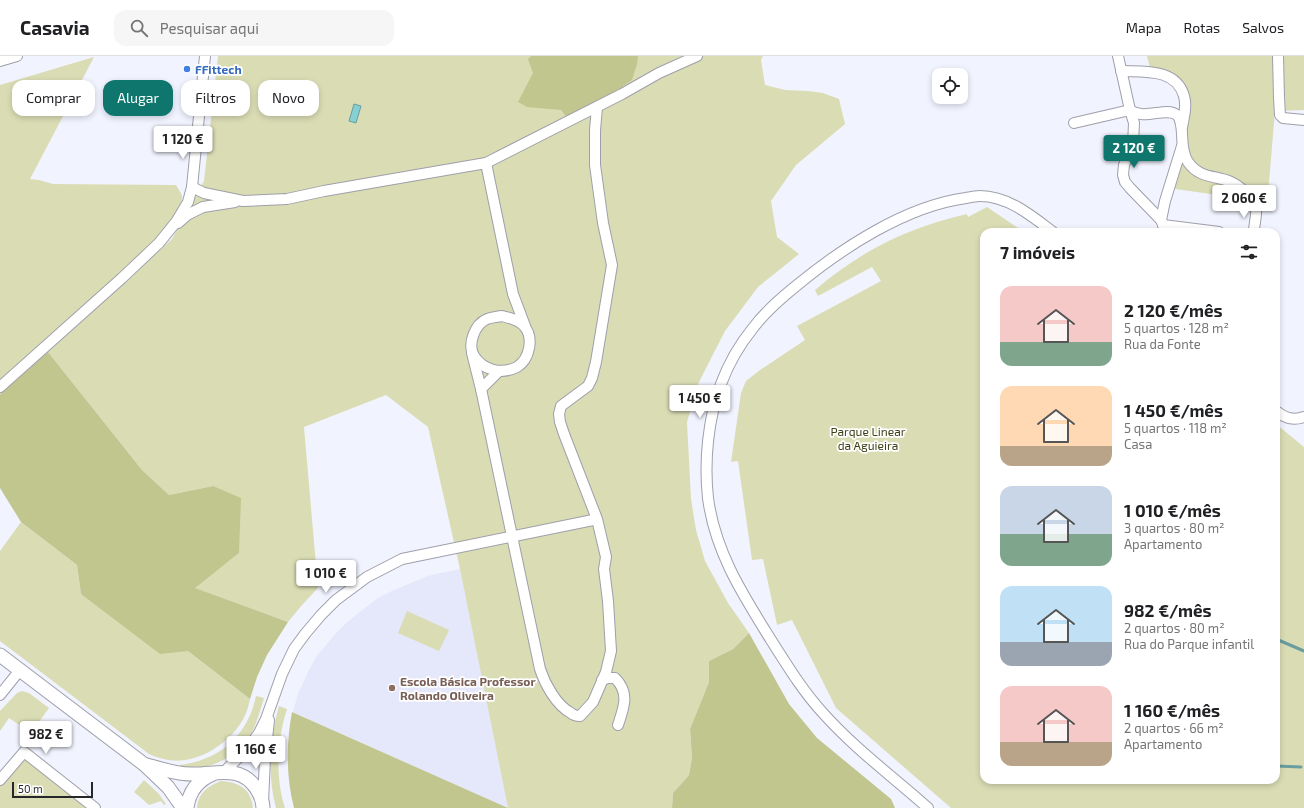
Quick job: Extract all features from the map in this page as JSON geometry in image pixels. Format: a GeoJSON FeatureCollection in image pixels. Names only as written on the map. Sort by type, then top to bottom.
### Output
{"type":"FeatureCollection","features":[{"type":"Feature","properties":{"kind":"street"},"geometry":{"type":"LineString","coordinates":[[0,61],[17,56]]}},
{"type":"Feature","properties":{"kind":"street"},"geometry":{"type":"LineString","coordinates":[[0,387],[144,258],[171,228],[188,202],[192,187],[205,56]]}},
{"type":"Feature","properties":{"kind":"street"},"geometry":{"type":"LineString","coordinates":[[171,228],[187,215],[203,207],[243,201],[287,199],[324,191],[486,163],[597,107],[659,73],[697,56]]}},
{"type":"Feature","properties":{"kind":"street"},"geometry":{"type":"LineString","coordinates":[[1118,56],[1134,123],[1133,145],[1124,165],[1122,175],[1130,188],[1163,226],[1182,228]]}},
{"type":"Feature","properties":{"kind":"street"},"geometry":{"type":"LineString","coordinates":[[1278,56],[1280,115],[1284,118],[1304,120]]}},
{"type":"Feature","properties":{"kind":"street"},"geometry":{"type":"LineString","coordinates":[[1121,71],[1156,72],[1174,80],[1184,95],[1185,107],[1182,146],[1165,201],[1163,226]]}},
{"type":"Feature","properties":{"kind":"street"},"geometry":{"type":"LineString","coordinates":[[525,327],[519,321],[502,316],[486,320],[480,323],[473,333],[471,342],[472,353],[513,537],[540,669],[544,680],[561,705],[571,714],[580,716],[593,702],[606,672],[611,651],[608,601],[604,569],[606,557],[597,519],[564,434],[559,414],[561,406],[588,386],[592,378],[598,355],[612,265],[603,223],[596,165],[595,130],[597,107]]}},
{"type":"Feature","properties":{"kind":"street"},"geometry":{"type":"LineString","coordinates":[[1074,123],[1130,110],[1137,114],[1172,113],[1177,116],[1180,121],[1182,131]]}},
{"type":"Feature","properties":{"kind":"street"},"geometry":{"type":"LineString","coordinates":[[1182,146],[1187,161],[1196,171],[1209,177],[1230,182],[1254,200],[1256,208],[1254,228]]}},
{"type":"Feature","properties":{"kind":"street"},"geometry":{"type":"LineString","coordinates":[[472,353],[477,362],[483,367],[499,371],[517,367],[528,353],[530,343],[529,335],[513,294],[486,163]]}},
{"type":"Feature","properties":{"kind":"street"},"geometry":{"type":"LineString","coordinates":[[192,187],[204,194],[243,201]]}},
{"type":"Feature","properties":{"kind":"street"},"geometry":{"type":"LineString","coordinates":[[928,808],[849,741],[821,712],[798,683],[787,666],[751,609],[727,565],[717,538],[708,499],[708,452],[713,409],[721,383],[734,356],[752,328],[783,296],[821,266],[847,248],[890,224],[923,208],[953,200],[980,196],[999,199],[1015,206],[1027,212],[1048,228]]}},
{"type":"Feature","properties":{"kind":"street"},"geometry":{"type":"LineString","coordinates":[[502,316],[509,308],[513,294]]}},
{"type":"Feature","properties":{"kind":"street"},"geometry":{"type":"LineString","coordinates":[[481,389],[499,371]]}},
{"type":"Feature","properties":{"kind":"street"},"geometry":{"type":"LineString","coordinates":[[1280,414],[1290,419],[1304,418]]}},
{"type":"Feature","properties":{"kind":"street"},"geometry":{"type":"LineString","coordinates":[[187,808],[192,790],[199,782],[207,776],[220,772],[249,747],[259,733],[294,649],[317,620],[336,600],[367,577],[402,559],[593,520]]}},
{"type":"Feature","properties":{"kind":"street"},"geometry":{"type":"LineString","coordinates":[[0,655],[145,764],[168,788],[184,808]]}},
{"type":"Feature","properties":{"kind":"street"},"geometry":{"type":"LineString","coordinates":[[0,695],[20,670]]}},
{"type":"Feature","properties":{"kind":"street"},"geometry":{"type":"LineString","coordinates":[[602,680],[615,678],[622,686],[625,702],[618,725]]}},
{"type":"Feature","properties":{"kind":"street"},"geometry":{"type":"LineString","coordinates":[[263,806],[266,740],[274,697]]}},
{"type":"Feature","properties":{"kind":"street"},"geometry":{"type":"LineString","coordinates":[[0,780],[24,752],[95,808]]}},
{"type":"Feature","properties":{"kind":"street"},"geometry":{"type":"LineString","coordinates":[[145,764],[177,773],[191,774],[233,772],[244,776],[253,784],[260,793],[263,806]]}},
{"type":"Feature","properties":{"kind":"shaded area","name":"Escola Básica Professor Rolando Oliveira"},"geometry":{"type":"Polygon","coordinates":[[[460,569],[508,808],[293,712],[298,694],[316,657],[338,631],[351,619],[378,598],[394,590],[428,576],[460,569]]]}},
{"type":"Feature","properties":{"kind":"green space"},"geometry":{"type":"Polygon","coordinates":[[[218,56],[763,56],[761,60],[765,85],[785,90],[823,93],[839,99],[845,124],[796,165],[771,201],[777,237],[799,254],[758,287],[725,331],[699,382],[687,422],[691,499],[696,530],[705,561],[728,603],[749,633],[733,649],[709,661],[709,682],[690,729],[692,758],[689,775],[673,793],[672,808],[508,808],[460,569],[428,427],[386,395],[304,427],[318,588],[288,622],[194,588],[239,553],[213,486],[169,495],[142,470],[48,352],[172,239],[204,181],[211,116],[250,116],[250,80],[215,80],[218,56]]]}},
{"type":"Feature","properties":{"kind":"green space"},"geometry":{"type":"Polygon","coordinates":[[[531,56],[638,56],[632,80],[570,121],[561,110],[527,107],[518,102],[533,73],[528,59],[531,56]]]}},
{"type":"Feature","properties":{"kind":"green space"},"geometry":{"type":"Polygon","coordinates":[[[1147,56],[1304,56],[1304,110],[1275,111],[1267,206],[1254,200],[1175,189],[1180,166],[1181,90],[1151,72],[1147,56]]]}},
{"type":"Feature","properties":{"kind":"green space"},"geometry":{"type":"Polygon","coordinates":[[[94,57],[82,80],[17,80],[94,57]]]}},
{"type":"Feature","properties":{"kind":"green space"},"geometry":{"type":"Polygon","coordinates":[[[12,81],[12,116],[63,116],[30,179],[53,184],[176,185],[182,196],[178,210],[173,218],[142,255],[0,380],[0,85],[12,81]]]}},
{"type":"Feature","properties":{"kind":"green space","name":"Parque Linear da Aguieira"},"geometry":{"type":"Polygon","coordinates":[[[987,207],[1018,228],[980,228],[980,784],[1280,784],[1280,427],[1304,447],[1304,808],[951,808],[836,708],[792,620],[777,625],[763,559],[752,560],[738,461],[731,462],[741,393],[746,381],[805,340],[797,326],[881,281],[872,267],[818,296],[815,290],[850,263],[886,242],[925,226],[967,214],[968,217],[987,207]]]}},
{"type":"Feature","properties":{"kind":"green space"},"geometry":{"type":"Polygon","coordinates":[[[48,352],[142,470],[169,495],[213,486],[241,498],[239,553],[195,588],[288,622],[267,655],[257,677],[250,699],[188,651],[160,654],[81,594],[77,565],[21,522],[0,488],[0,394],[48,352]]]}},
{"type":"Feature","properties":{"kind":"green space"},"geometry":{"type":"Polygon","coordinates":[[[21,522],[77,565],[81,594],[188,651],[250,699],[242,722],[229,737],[212,750],[194,758],[175,761],[153,756],[0,641],[0,551],[21,522]]]}},
{"type":"Feature","properties":{"kind":"green space"},"geometry":{"type":"Polygon","coordinates":[[[407,611],[449,630],[439,651],[398,633],[407,611]]]}},
{"type":"Feature","properties":{"kind":"green space"},"geometry":{"type":"Polygon","coordinates":[[[749,633],[789,704],[817,738],[891,799],[895,808],[672,808],[673,793],[689,775],[692,758],[690,729],[709,682],[709,661],[733,649],[749,633]]]}},
{"type":"Feature","properties":{"kind":"green space"},"geometry":{"type":"Polygon","coordinates":[[[22,691],[29,693],[49,708],[31,733],[9,718],[0,731],[0,711],[17,693],[22,691]]]}},
{"type":"Feature","properties":{"kind":"green space"},"geometry":{"type":"Polygon","coordinates":[[[256,696],[264,698],[251,735],[241,747],[229,757],[215,764],[198,768],[180,766],[208,758],[230,743],[239,734],[246,723],[256,696]]]}},
{"type":"Feature","properties":{"kind":"green space"},"geometry":{"type":"Polygon","coordinates":[[[279,706],[287,709],[281,733],[278,758],[280,784],[285,808],[276,808],[271,783],[273,731],[279,706]]]}},
{"type":"Feature","properties":{"kind":"green space"},"geometry":{"type":"Polygon","coordinates":[[[292,712],[508,808],[294,808],[288,772],[288,748],[292,712]]]}},
{"type":"Feature","properties":{"kind":"green space"},"geometry":{"type":"Polygon","coordinates":[[[26,758],[92,808],[0,808],[0,784],[23,759],[26,758]]]}},
{"type":"Feature","properties":{"kind":"green space"},"geometry":{"type":"Polygon","coordinates":[[[144,780],[159,794],[166,804],[164,805],[161,801],[149,805],[134,792],[144,780]]]}},
{"type":"Feature","properties":{"kind":"green space"},"geometry":{"type":"Polygon","coordinates":[[[221,781],[239,785],[247,791],[252,801],[253,808],[197,808],[199,798],[204,791],[221,781]]]}},
{"type":"Feature","properties":{"kind":"water"},"geometry":{"type":"Polygon","coordinates":[[[354,104],[361,106],[356,123],[349,121],[354,104]]]}},
{"type":"Feature","properties":{"kind":"waterway"},"geometry":{"type":"LineString","coordinates":[[1280,641],[1304,651]]}},
{"type":"Feature","properties":{"kind":"waterway"},"geometry":{"type":"LineString","coordinates":[[1280,766],[1301,767]]}},
{"type":"Feature","properties":{"kind":"place","name":"FFittech"},"geometry":{"type":"Point","coordinates":[187,69]}},
{"type":"Feature","properties":{"kind":"place","name":"Escola Básica Professor Rolando Oliveira"},"geometry":{"type":"Point","coordinates":[392,688]}}]}
